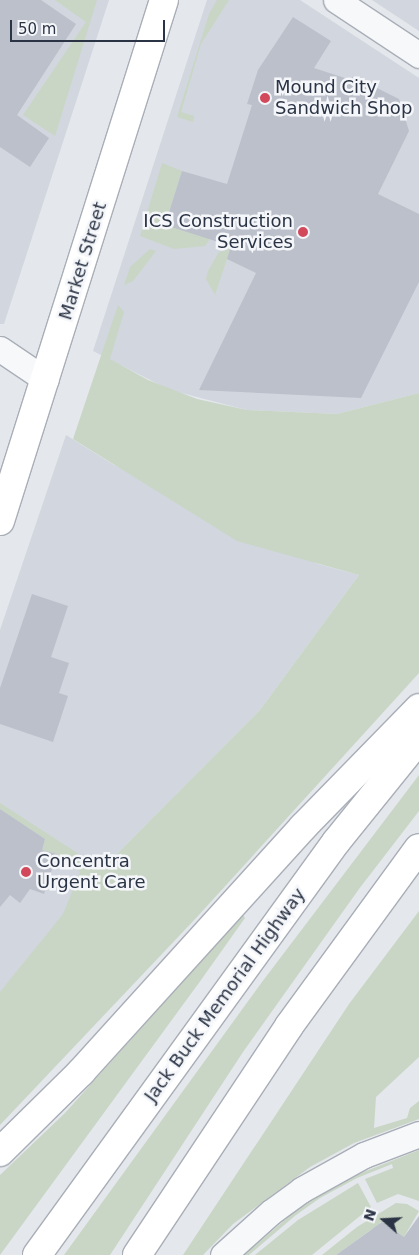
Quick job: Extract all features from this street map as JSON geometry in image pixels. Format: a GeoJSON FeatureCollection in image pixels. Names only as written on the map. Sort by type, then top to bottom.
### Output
{"type":"FeatureCollection","features":[{"type":"Feature","properties":{"kind":"main road","name":"Market Street"},"geometry":{"type":"LineString","coordinates":[[0,522],[164,0]]}},
{"type":"Feature","properties":{"kind":"main road"},"geometry":{"type":"LineString","coordinates":[[0,1152],[81,1072],[303,827],[419,708]]}},
{"type":"Feature","properties":{"kind":"main road","name":"Jack Buck Memorial Highway"},"geometry":{"type":"LineString","coordinates":[[37,1255],[324,858],[419,739]]}},
{"type":"Feature","properties":{"kind":"main road"},"geometry":{"type":"LineString","coordinates":[[138,1255],[284,1033],[419,848]]}},
{"type":"Feature","properties":{"kind":"street"},"geometry":{"type":"LineString","coordinates":[[336,0],[419,55]]}},
{"type":"Feature","properties":{"kind":"street"},"geometry":{"type":"LineString","coordinates":[[0,349],[46,380]]}},
{"type":"Feature","properties":{"kind":"street"},"geometry":{"type":"LineString","coordinates":[[223,1255],[264,1217],[301,1190],[364,1155],[419,1134]]}},
{"type":"Feature","properties":{"kind":"shaded area"},"geometry":{"type":"Polygon","coordinates":[[[0,0],[109,0],[4,324],[0,324],[0,0]]]}},
{"type":"Feature","properties":{"kind":"shaded area"},"geometry":{"type":"Polygon","coordinates":[[[207,0],[300,0],[419,78],[419,393],[337,414],[247,410],[170,390],[93,351],[207,0]]]}},
{"type":"Feature","properties":{"kind":"shaded area"},"geometry":{"type":"Polygon","coordinates":[[[372,0],[419,0],[419,31],[372,0]]]}},
{"type":"Feature","properties":{"kind":"shaded area"},"geometry":{"type":"Polygon","coordinates":[[[66,435],[114,465],[318,564],[359,575],[260,710],[102,869],[0,998],[0,630],[66,435]]]}},
{"type":"Feature","properties":{"kind":"green space"},"geometry":{"type":"Polygon","coordinates":[[[55,0],[97,0],[55,136],[23,115],[86,22],[55,0]]]}},
{"type":"Feature","properties":{"kind":"green space"},"geometry":{"type":"Polygon","coordinates":[[[217,0],[229,0],[201,44],[181,112],[194,116],[193,122],[177,117],[209,14],[217,0]]]}},
{"type":"Feature","properties":{"kind":"green space"},"geometry":{"type":"Polygon","coordinates":[[[162,163],[182,171],[165,225],[210,239],[205,246],[174,249],[140,236],[162,163]]]}},
{"type":"Feature","properties":{"kind":"green space"},"geometry":{"type":"Polygon","coordinates":[[[150,249],[156,251],[133,281],[124,285],[130,267],[150,249]]]}},
{"type":"Feature","properties":{"kind":"green space"},"geometry":{"type":"Polygon","coordinates":[[[230,249],[215,295],[206,279],[208,271],[219,252],[230,249]]]}},
{"type":"Feature","properties":{"kind":"green space"},"geometry":{"type":"Polygon","coordinates":[[[118,305],[124,312],[110,359],[148,380],[197,399],[247,410],[337,414],[419,393],[419,673],[197,917],[0,1125],[0,992],[63,914],[80,872],[57,854],[42,850],[45,839],[0,809],[0,803],[102,869],[260,710],[359,575],[237,541],[73,439],[118,305]]]}},
{"type":"Feature","properties":{"kind":"green space"},"geometry":{"type":"Polygon","coordinates":[[[419,775],[419,811],[359,889],[243,1052],[110,1255],[64,1255],[262,982],[419,775]]]}},
{"type":"Feature","properties":{"kind":"green space"},"geometry":{"type":"Polygon","coordinates":[[[419,911],[419,1057],[376,1097],[374,1128],[407,1118],[410,1108],[419,1101],[419,1119],[354,1143],[310,1167],[233,1224],[203,1255],[183,1255],[349,1004],[419,911]]]}},
{"type":"Feature","properties":{"kind":"green space"},"geometry":{"type":"Polygon","coordinates":[[[243,915],[245,918],[201,980],[0,1255],[0,1175],[65,1113],[243,915]]]}},
{"type":"Feature","properties":{"kind":"green space"},"geometry":{"type":"Polygon","coordinates":[[[419,1150],[419,1201],[398,1194],[377,1203],[365,1179],[393,1168],[392,1164],[357,1178],[320,1198],[296,1215],[249,1255],[244,1255],[294,1212],[319,1196],[356,1175],[419,1150]]]}},
{"type":"Feature","properties":{"kind":"green space"},"geometry":{"type":"Polygon","coordinates":[[[358,1183],[371,1207],[312,1255],[255,1255],[298,1220],[358,1183]]]}},
{"type":"Feature","properties":{"kind":"green space"},"geometry":{"type":"Polygon","coordinates":[[[396,1203],[407,1204],[419,1211],[404,1237],[381,1222],[374,1231],[372,1229],[336,1255],[322,1255],[357,1227],[396,1203]]]}},
{"type":"Feature","properties":{"kind":"building"},"geometry":{"type":"Polygon","coordinates":[[[0,0],[41,0],[76,24],[17,115],[49,138],[30,167],[0,147],[0,0]]]}},
{"type":"Feature","properties":{"kind":"building","name":"ICS Construction Services"},"geometry":{"type":"Polygon","coordinates":[[[293,17],[331,41],[314,68],[351,80],[353,76],[399,99],[409,131],[378,194],[419,214],[419,282],[361,398],[199,390],[256,273],[227,259],[231,246],[165,225],[182,171],[227,184],[252,105],[247,104],[258,70],[293,17]]]}},
{"type":"Feature","properties":{"kind":"building"},"geometry":{"type":"Polygon","coordinates":[[[32,594],[68,606],[51,657],[69,663],[59,693],[68,696],[53,742],[0,724],[0,688],[32,594]]]}},
{"type":"Feature","properties":{"kind":"building","name":"Concentra Urgent Care"},"geometry":{"type":"Polygon","coordinates":[[[0,809],[45,839],[42,850],[57,854],[44,894],[30,889],[20,903],[10,895],[0,907],[0,809]]]}},
{"type":"Feature","properties":{"kind":"building"},"geometry":{"type":"Polygon","coordinates":[[[419,1216],[419,1255],[336,1255],[382,1222],[404,1237],[419,1216]]]}},
{"type":"Feature","properties":{"kind":"place","name":"Mound City Sandwich Shop"},"geometry":{"type":"Point","coordinates":[265,98]}},
{"type":"Feature","properties":{"kind":"place","name":"ICS Construction Services"},"geometry":{"type":"Point","coordinates":[303,232]}},
{"type":"Feature","properties":{"kind":"place","name":"Concentra Urgent Care"},"geometry":{"type":"Point","coordinates":[26,872]}}]}
